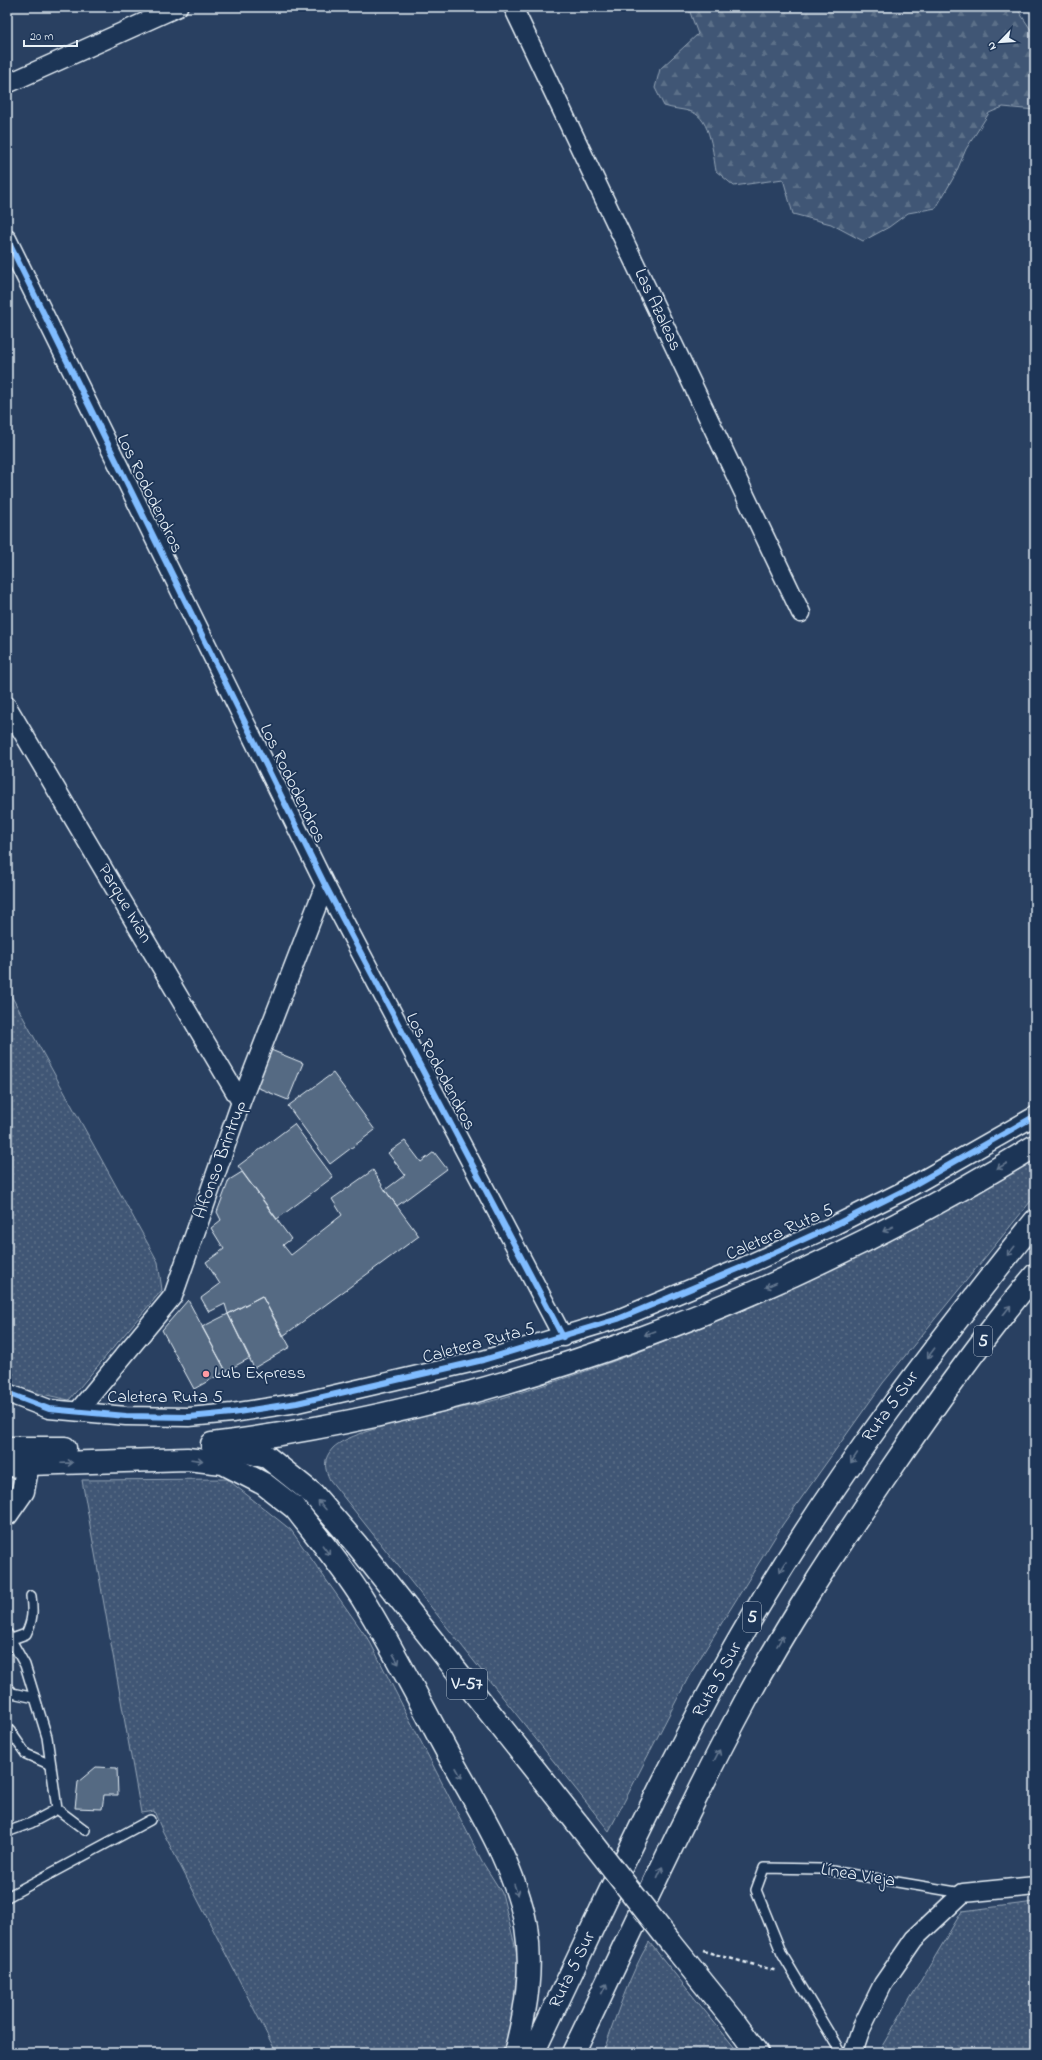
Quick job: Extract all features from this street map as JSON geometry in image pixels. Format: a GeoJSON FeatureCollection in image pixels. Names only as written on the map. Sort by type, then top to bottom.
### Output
{"type":"FeatureCollection","features":[{"type":"Feature","properties":{"kind":"main road"},"geometry":{"type":"LineString","coordinates":[[212,1444],[278,1436],[399,1411],[540,1373],[612,1348],[690,1318],[805,1270],[912,1216],[1035,1146]]}},
{"type":"Feature","properties":{"kind":"main road","name":"Ruta 5 Sur"},"geometry":{"type":"LineString","coordinates":[[533,2053],[678,1754],[757,1610],[796,1545],[885,1414],[965,1308],[1035,1220]]}},
{"type":"Feature","properties":{"kind":"main road","name":"Ruta 5 Sur"},"geometry":{"type":"LineString","coordinates":[[573,2053],[708,1772],[759,1676],[802,1603],[839,1544],[933,1408],[1035,1275]]}},
{"type":"Feature","properties":{"kind":"main road","name":"V-57"},"geometry":{"type":"LineString","coordinates":[[7,1448],[212,1444],[235,1448],[267,1457],[313,1494],[357,1545],[733,2020],[757,2053]]}},
{"type":"Feature","properties":{"kind":"main road","name":"V-57"},"geometry":{"type":"LineString","coordinates":[[17,1465],[186,1459],[223,1463],[264,1484],[295,1508],[357,1545]]}},
{"type":"Feature","properties":{"kind":"main road"},"geometry":{"type":"LineString","coordinates":[[7,1514],[23,1491],[17,1465]]}},
{"type":"Feature","properties":{"kind":"main road"},"geometry":{"type":"LineString","coordinates":[[295,1508],[362,1597],[479,1809],[500,1850],[513,1882],[526,1925],[529,1960],[524,2012],[515,2053]]}},
{"type":"Feature","properties":{"kind":"main road"},"geometry":{"type":"LineString","coordinates":[[580,2053],[587,2024]]}},
{"type":"Feature","properties":{"kind":"street"},"geometry":{"type":"LineString","coordinates":[[7,84],[178,7]]}},
{"type":"Feature","properties":{"kind":"street","name":"Las Azaleas"},"geometry":{"type":"LineString","coordinates":[[513,7],[801,613]]}},
{"type":"Feature","properties":{"kind":"street","name":"Los Rododendros"},"geometry":{"type":"LineString","coordinates":[[7,239],[325,885],[563,1337]]}},
{"type":"Feature","properties":{"kind":"street","name":"Parque Ivian"},"geometry":{"type":"LineString","coordinates":[[7,706],[241,1102]]}},
{"type":"Feature","properties":{"kind":"street","name":"Alfonso Brintrup"},"geometry":{"type":"LineString","coordinates":[[78,1412],[173,1296],[241,1102],[325,885]]}},
{"type":"Feature","properties":{"kind":"street","name":"Caletera Ruta 5"},"geometry":{"type":"LineString","coordinates":[[7,1393],[49,1409],[126,1416],[189,1417],[232,1413],[297,1403],[483,1360],[563,1337],[680,1294],[835,1225],[905,1190],[1035,1116]]}},
{"type":"Feature","properties":{"kind":"street"},"geometry":{"type":"LineString","coordinates":[[853,2053],[861,2029],[883,1984],[914,1939],[963,1894],[1035,1886]]}},
{"type":"Feature","properties":{"kind":"lane"},"geometry":{"type":"LineString","coordinates":[[31,1596],[33,1612],[32,1621],[26,1634],[9,1636],[25,1665],[47,1737],[57,1809],[85,1830]]}},
{"type":"Feature","properties":{"kind":"lane"},"geometry":{"type":"LineString","coordinates":[[7,1687],[12,1693],[35,1698]]}},
{"type":"Feature","properties":{"kind":"lane"},"geometry":{"type":"LineString","coordinates":[[10,1731],[26,1754],[51,1765]]}},
{"type":"Feature","properties":{"kind":"lane"},"geometry":{"type":"LineString","coordinates":[[7,1832],[31,1823],[57,1809]]}},
{"type":"Feature","properties":{"kind":"lane"},"geometry":{"type":"LineString","coordinates":[[7,1897],[150,1820]]}},
{"type":"Feature","properties":{"kind":"lane","name":"Línea Vieja"},"geometry":{"type":"LineString","coordinates":[[841,2053],[782,1954],[756,1890],[764,1868],[820,1869],[963,1894]]}},
{"type":"Feature","properties":{"kind":"path"},"geometry":{"type":"LineString","coordinates":[[700,1950],[796,1976]]}},
{"type":"Feature","properties":{"kind":"green space"},"geometry":{"type":"Polygon","coordinates":[[[688,7],[1016,7],[1035,36],[1035,110],[1003,107],[989,113],[966,149],[955,175],[936,208],[908,213],[889,227],[863,241],[831,224],[793,214],[783,179],[734,186],[716,171],[710,138],[703,122],[698,116],[689,111],[664,106],[655,88],[660,69],[698,34],[688,7]]]}},
{"type":"Feature","properties":{"kind":"green space"},"geometry":{"type":"Polygon","coordinates":[[[7,988],[158,1262],[162,1290],[69,1400],[7,1385],[7,988]]]}},
{"type":"Feature","properties":{"kind":"green space"},"geometry":{"type":"Polygon","coordinates":[[[1035,1157],[1035,1196],[883,1383],[783,1524],[689,1676],[609,1831],[330,1480],[326,1468],[327,1456],[333,1448],[345,1440],[364,1432],[387,1425],[502,1398],[572,1376],[677,1337],[779,1291],[1035,1157]]]}},
{"type":"Feature","properties":{"kind":"green space"},"geometry":{"type":"Polygon","coordinates":[[[227,1479],[291,1530],[370,1642],[483,1863],[502,1893],[518,1958],[512,2029],[501,2053],[268,2053],[274,2048],[162,1830],[154,1811],[141,1813],[82,1480],[227,1479]]]}},
{"type":"Feature","properties":{"kind":"green space"},"geometry":{"type":"Polygon","coordinates":[[[1035,1902],[1035,2053],[878,2053],[962,1911],[1035,1902]]]}},
{"type":"Feature","properties":{"kind":"green space"},"geometry":{"type":"Polygon","coordinates":[[[649,1942],[739,2053],[603,2053],[629,1982],[649,1942]]]}},
{"type":"Feature","properties":{"kind":"building"},"geometry":{"type":"Polygon","coordinates":[[[271,1050],[303,1063],[288,1100],[256,1087],[271,1050]]]}},
{"type":"Feature","properties":{"kind":"building"},"geometry":{"type":"Polygon","coordinates":[[[333,1073],[375,1130],[330,1164],[288,1106],[333,1073]]]}},
{"type":"Feature","properties":{"kind":"building"},"geometry":{"type":"Polygon","coordinates":[[[294,1124],[333,1177],[277,1219],[238,1166],[294,1124]]]}},
{"type":"Feature","properties":{"kind":"building"},"geometry":{"type":"Polygon","coordinates":[[[405,1141],[421,1162],[434,1152],[447,1169],[397,1206],[385,1190],[405,1175],[388,1153],[405,1141]]]}},
{"type":"Feature","properties":{"kind":"building"},"geometry":{"type":"Polygon","coordinates":[[[373,1170],[385,1190],[419,1236],[283,1336],[262,1296],[228,1314],[225,1304],[209,1312],[201,1298],[220,1284],[206,1262],[224,1249],[211,1228],[221,1220],[217,1212],[229,1180],[242,1172],[291,1239],[283,1245],[291,1255],[342,1215],[332,1199],[373,1170]]]}},
{"type":"Feature","properties":{"kind":"building"},"geometry":{"type":"Polygon","coordinates":[[[262,1296],[290,1347],[254,1368],[228,1314],[262,1296]]]}},
{"type":"Feature","properties":{"kind":"building"},"geometry":{"type":"Polygon","coordinates":[[[188,1300],[226,1371],[194,1389],[162,1330],[188,1300]]]}},
{"type":"Feature","properties":{"kind":"building"},"geometry":{"type":"Polygon","coordinates":[[[228,1314],[250,1358],[226,1371],[202,1327],[228,1314]]]}},
{"type":"Feature","properties":{"kind":"building"},"geometry":{"type":"Polygon","coordinates":[[[96,1767],[117,1768],[118,1795],[104,1795],[102,1809],[75,1808],[78,1782],[96,1767]]]}},
{"type":"Feature","properties":{"kind":"cycle path"},"geometry":{"type":"LineString","coordinates":[[7,239],[325,885],[563,1337]]}},
{"type":"Feature","properties":{"kind":"cycle path"},"geometry":{"type":"LineString","coordinates":[[7,1393],[49,1409],[126,1416],[189,1417],[232,1413],[297,1403],[483,1360],[618,1319],[745,1266],[835,1225],[905,1190],[1035,1116]]}},
{"type":"Feature","properties":{"kind":"place","name":"Lub Express"},"geometry":{"type":"Point","coordinates":[206,1374]}}]}
